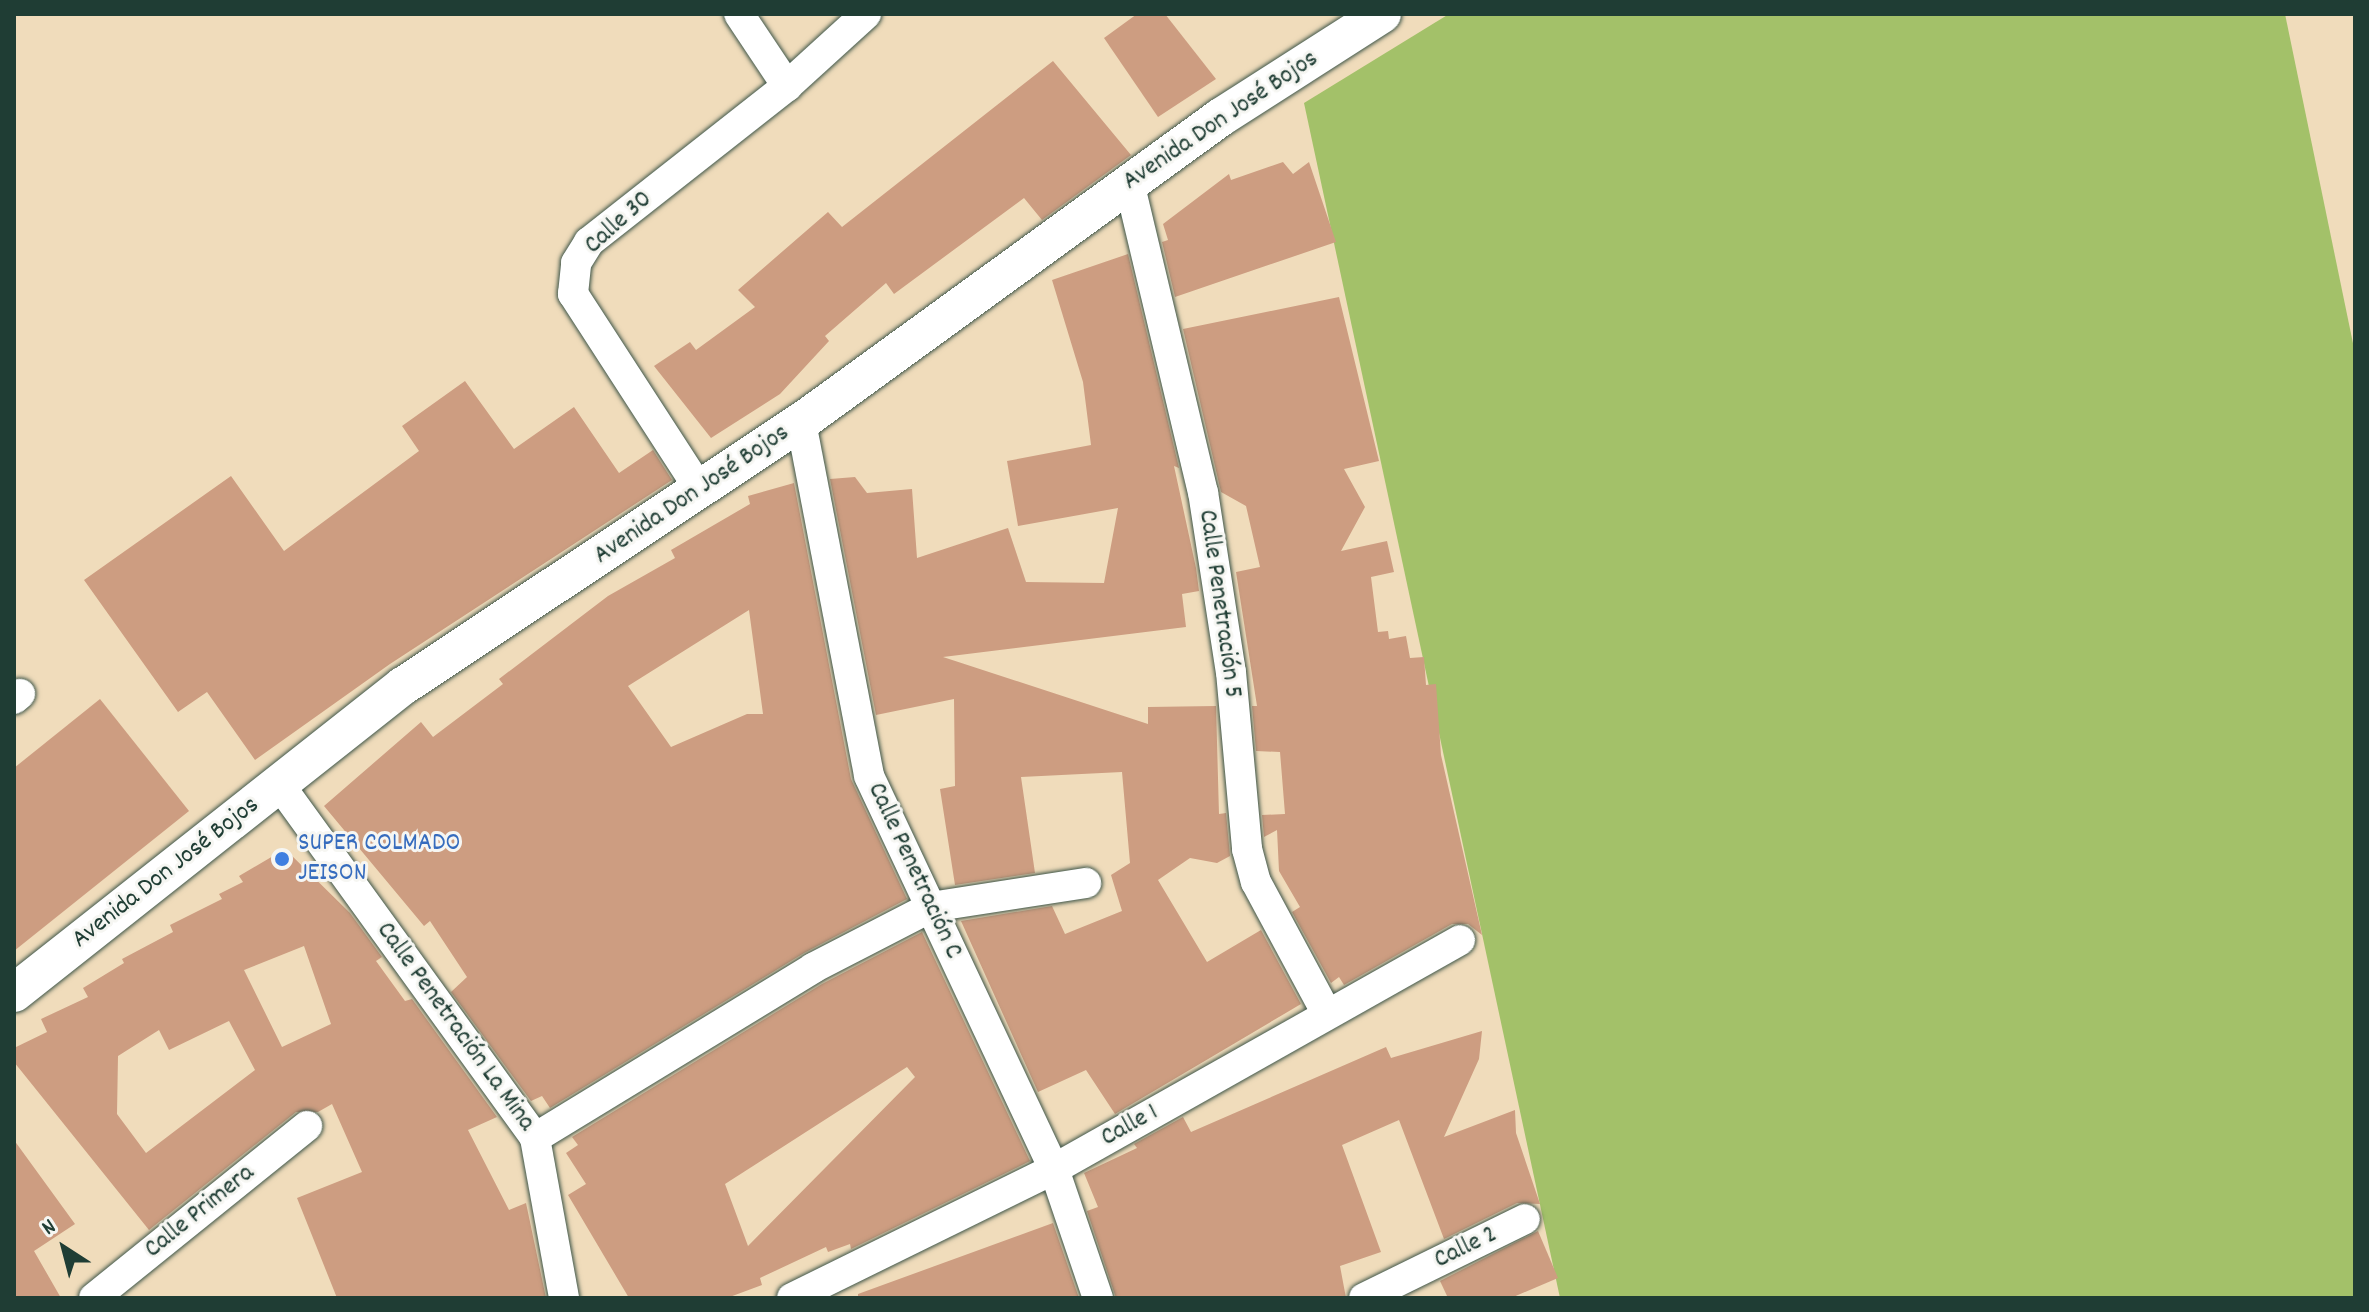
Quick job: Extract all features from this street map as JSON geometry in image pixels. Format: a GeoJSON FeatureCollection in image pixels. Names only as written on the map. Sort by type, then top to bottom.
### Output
{"type":"FeatureCollection","features":[{"type":"Feature","properties":{"kind":"street"},"geometry":{"type":"LineString","coordinates":[[739,14],[787,86]]}},
{"type":"Feature","properties":{"kind":"street","name":"Calle 30"},"geometry":{"type":"LineString","coordinates":[[700,490],[573,294],[576,263],[589,242],[787,86],[866,14]]}},
{"type":"Feature","properties":{"kind":"street","name":"Avenida Don José Bojos"},"geometry":{"type":"LineString","coordinates":[[14,993],[403,686],[801,422],[1129,182],[1382,14]]}},
{"type":"Feature","properties":{"kind":"street","name":"Calle Penetración 5"},"geometry":{"type":"LineString","coordinates":[[1129,182],[1203,492],[1231,672],[1247,849],[1256,882],[1327,1014]]}},
{"type":"Feature","properties":{"kind":"street","name":"Calle Penetración C"},"geometry":{"type":"LineString","coordinates":[[801,422],[869,776],[1054,1169],[1098,1298]]}},
{"type":"Feature","properties":{"kind":"street","name":"Calle Penetración La Mina"},"geometry":{"type":"LineString","coordinates":[[279,784],[535,1138],[564,1298]]}},
{"type":"Feature","properties":{"kind":"street"},"geometry":{"type":"LineString","coordinates":[[535,1138],[813,968],[931,907],[1086,883]]}},
{"type":"Feature","properties":{"kind":"street","name":"Calle 1"},"geometry":{"type":"LineString","coordinates":[[792,1298],[1054,1169],[1460,940]]}},
{"type":"Feature","properties":{"kind":"street","name":"Calle Primera"},"geometry":{"type":"LineString","coordinates":[[94,1298],[307,1126]]}},
{"type":"Feature","properties":{"kind":"street","name":"Calle 2"},"geometry":{"type":"LineString","coordinates":[[1364,1298],[1419,1286],[1525,1219]]}},
{"type":"Feature","properties":{"kind":"green space"},"geometry":{"type":"Polygon","coordinates":[[[1449,14],[2285,14],[2355,353],[2355,1298],[1560,1298],[1304,103],[1449,14]]]}},
{"type":"Feature","properties":{"kind":"building"},"geometry":{"type":"Polygon","coordinates":[[[1137,14],[1165,14],[1216,79],[1158,117],[1104,38],[1137,14]]]}},
{"type":"Feature","properties":{"kind":"building"},"geometry":{"type":"Polygon","coordinates":[[[1053,61],[1131,155],[1042,220],[1024,198],[894,294],[886,283],[825,336],[829,341],[780,394],[711,438],[654,366],[690,342],[696,350],[755,307],[738,290],[828,212],[842,227],[1053,61]]]}},
{"type":"Feature","properties":{"kind":"building"},"geometry":{"type":"Polygon","coordinates":[[[1283,162],[1293,174],[1309,162],[1336,242],[1175,297],[1162,242],[1168,240],[1163,224],[1229,174],[1231,180],[1283,162]]]}},
{"type":"Feature","properties":{"kind":"building"},"geometry":{"type":"Polygon","coordinates":[[[1128,254],[1179,468],[1174,466],[1196,568],[1199,591],[1182,594],[1186,627],[943,657],[1148,724],[1148,707],[1216,706],[1219,814],[1226,813],[1230,856],[1217,863],[1190,858],[1158,880],[1207,962],[1261,930],[1301,1004],[1115,1114],[1086,1070],[1038,1092],[961,921],[1052,906],[1065,934],[1122,911],[1111,875],[1130,863],[1122,772],[1021,777],[1035,873],[955,885],[940,789],[955,786],[954,699],[876,715],[830,479],[855,477],[867,493],[912,489],[917,558],[1008,528],[1026,582],[1104,583],[1118,508],[1018,526],[1007,461],[1091,445],[1083,382],[1052,280],[1128,254]]]}},
{"type":"Feature","properties":{"kind":"building"},"geometry":{"type":"Polygon","coordinates":[[[1339,297],[1379,461],[1344,469],[1365,507],[1341,551],[1387,541],[1394,572],[1371,577],[1378,632],[1388,631],[1389,639],[1406,636],[1410,658],[1424,657],[1426,685],[1436,684],[1441,755],[1482,935],[1468,924],[1452,924],[1344,985],[1339,977],[1331,983],[1292,912],[1300,907],[1279,871],[1277,830],[1264,837],[1262,815],[1285,814],[1280,752],[1256,751],[1252,706],[1257,706],[1236,572],[1260,567],[1246,506],[1221,492],[1183,329],[1339,297]]]}},
{"type":"Feature","properties":{"kind":"building"},"geometry":{"type":"Polygon","coordinates":[[[465,381],[514,449],[574,407],[619,473],[653,450],[672,480],[390,664],[255,760],[207,692],[178,712],[84,580],[231,476],[284,551],[419,451],[402,426],[465,381]]]}},
{"type":"Feature","properties":{"kind":"building"},"geometry":{"type":"Polygon","coordinates":[[[794,483],[851,779],[907,899],[804,953],[550,1108],[542,1096],[531,1101],[451,992],[467,977],[430,921],[424,926],[324,806],[421,722],[433,737],[503,684],[499,679],[608,596],[675,558],[671,550],[750,504],[748,496],[794,483]],[[749,610],[628,686],[671,747],[747,714],[763,714],[749,610]]]}},
{"type":"Feature","properties":{"kind":"building"},"geometry":{"type":"Polygon","coordinates":[[[100,699],[189,811],[14,951],[14,768],[100,699]]]}},
{"type":"Feature","properties":{"kind":"building"},"geometry":{"type":"Polygon","coordinates":[[[285,849],[350,913],[382,957],[376,961],[405,1001],[412,999],[497,1117],[468,1130],[509,1210],[526,1203],[546,1298],[337,1298],[297,1198],[362,1172],[332,1104],[318,1112],[296,1112],[149,1230],[14,1062],[14,1048],[47,1032],[41,1019],[88,997],[83,988],[124,963],[122,959],[173,932],[170,925],[222,899],[219,894],[243,882],[239,876],[285,849]],[[304,946],[244,970],[282,1047],[331,1024],[304,946]],[[229,1021],[169,1050],[159,1030],[118,1056],[117,1114],[146,1153],[255,1070],[229,1021]]]}},
{"type":"Feature","properties":{"kind":"building"},"geometry":{"type":"Polygon","coordinates":[[[922,932],[1030,1161],[851,1249],[850,1244],[828,1252],[826,1247],[760,1278],[762,1285],[727,1298],[629,1298],[568,1195],[586,1184],[566,1153],[578,1145],[572,1137],[822,984],[922,932]],[[907,1067],[725,1184],[748,1246],[915,1077],[907,1067]]]}},
{"type":"Feature","properties":{"kind":"building"},"geometry":{"type":"Polygon","coordinates":[[[1482,1031],[1479,1059],[1444,1137],[1515,1110],[1516,1133],[1540,1204],[1517,1203],[1444,1239],[1399,1120],[1342,1145],[1381,1252],[1340,1266],[1346,1298],[1116,1298],[1087,1211],[1098,1207],[1084,1173],[1137,1148],[1134,1144],[1183,1117],[1191,1132],[1386,1047],[1391,1058],[1482,1031]]]}},
{"type":"Feature","properties":{"kind":"building"},"geometry":{"type":"Polygon","coordinates":[[[14,1140],[75,1224],[34,1251],[61,1298],[14,1298],[14,1140]]]}},
{"type":"Feature","properties":{"kind":"building"},"geometry":{"type":"Polygon","coordinates":[[[1053,1223],[1079,1298],[858,1298],[858,1294],[1053,1223]]]}},
{"type":"Feature","properties":{"kind":"building"},"geometry":{"type":"Polygon","coordinates":[[[1538,1231],[1558,1278],[1511,1298],[1448,1298],[1440,1281],[1538,1231]]]}},
{"type":"Feature","properties":{"kind":"place","name":"SUPER COLMADO JEISON"},"geometry":{"type":"Point","coordinates":[282,859]}}]}
